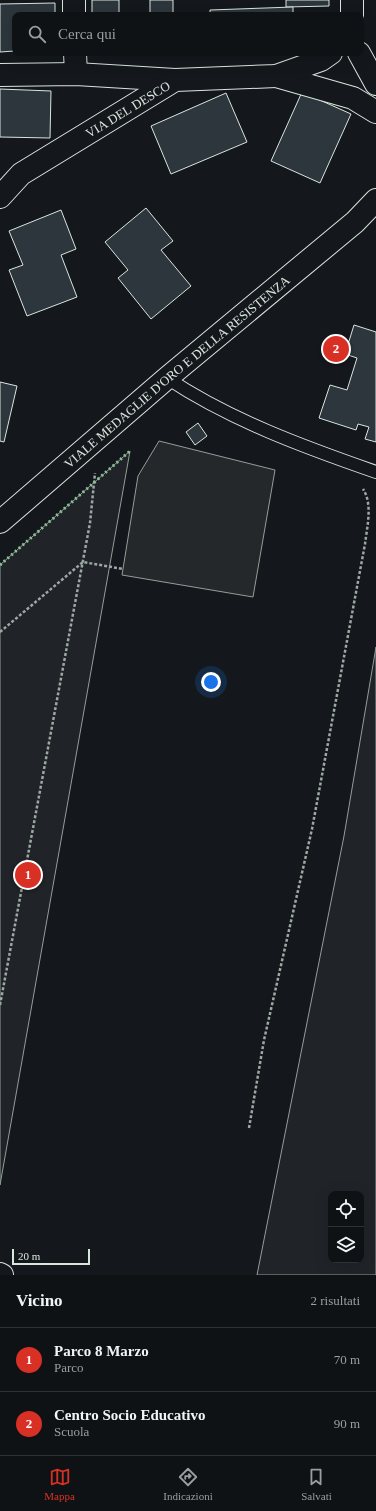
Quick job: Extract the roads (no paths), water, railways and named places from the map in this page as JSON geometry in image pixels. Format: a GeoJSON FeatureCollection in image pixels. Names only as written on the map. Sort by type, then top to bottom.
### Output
{"type":"FeatureCollection","features":[{"type":"Feature","properties":{"kind":"street"},"geometry":{"type":"LineString","coordinates":[[74,0],[74,12]]}},
{"type":"Feature","properties":{"kind":"street"},"geometry":{"type":"LineString","coordinates":[[352,0],[352,12]]}},
{"type":"Feature","properties":{"kind":"street"},"geometry":{"type":"LineString","coordinates":[[276,76],[320,60],[326,56]]}},
{"type":"Feature","properties":{"kind":"street"},"geometry":{"type":"LineString","coordinates":[[361,56],[376,84]]}},
{"type":"Feature","properties":{"kind":"street"},"geometry":{"type":"LineString","coordinates":[[0,75],[76,63],[175,80]]}},
{"type":"Feature","properties":{"kind":"street"},"geometry":{"type":"LineString","coordinates":[[276,76],[353,98],[376,112]]}},
{"type":"Feature","properties":{"kind":"street","name":"VIA DEL DESCO"},"geometry":{"type":"LineString","coordinates":[[0,197],[21,174],[175,80],[276,76]]}},
{"type":"Feature","properties":{"kind":"street","name":"VIALE MEDAGLIE D'ORO E DELLA RESISTENZA"},"geometry":{"type":"LineString","coordinates":[[0,522],[167,378],[355,222],[376,200]]}},
{"type":"Feature","properties":{"kind":"street","name":"VIALE MEDAGLIE D'ORO E DELLA RESISTENZA"},"geometry":{"type":"LineString","coordinates":[[355,222],[376,216]]}},
{"type":"Feature","properties":{"kind":"lane"},"geometry":{"type":"LineString","coordinates":[[167,378],[195,397],[244,421],[376,472]]}},
{"type":"Feature","properties":{"kind":"place","name":"Centro Socio Educativo"},"geometry":{"type":"Point","coordinates":[336,349]}},
{"type":"Feature","properties":{"kind":"place","name":"Parco 8 Marzo"},"geometry":{"type":"Point","coordinates":[28,875]}}]}
